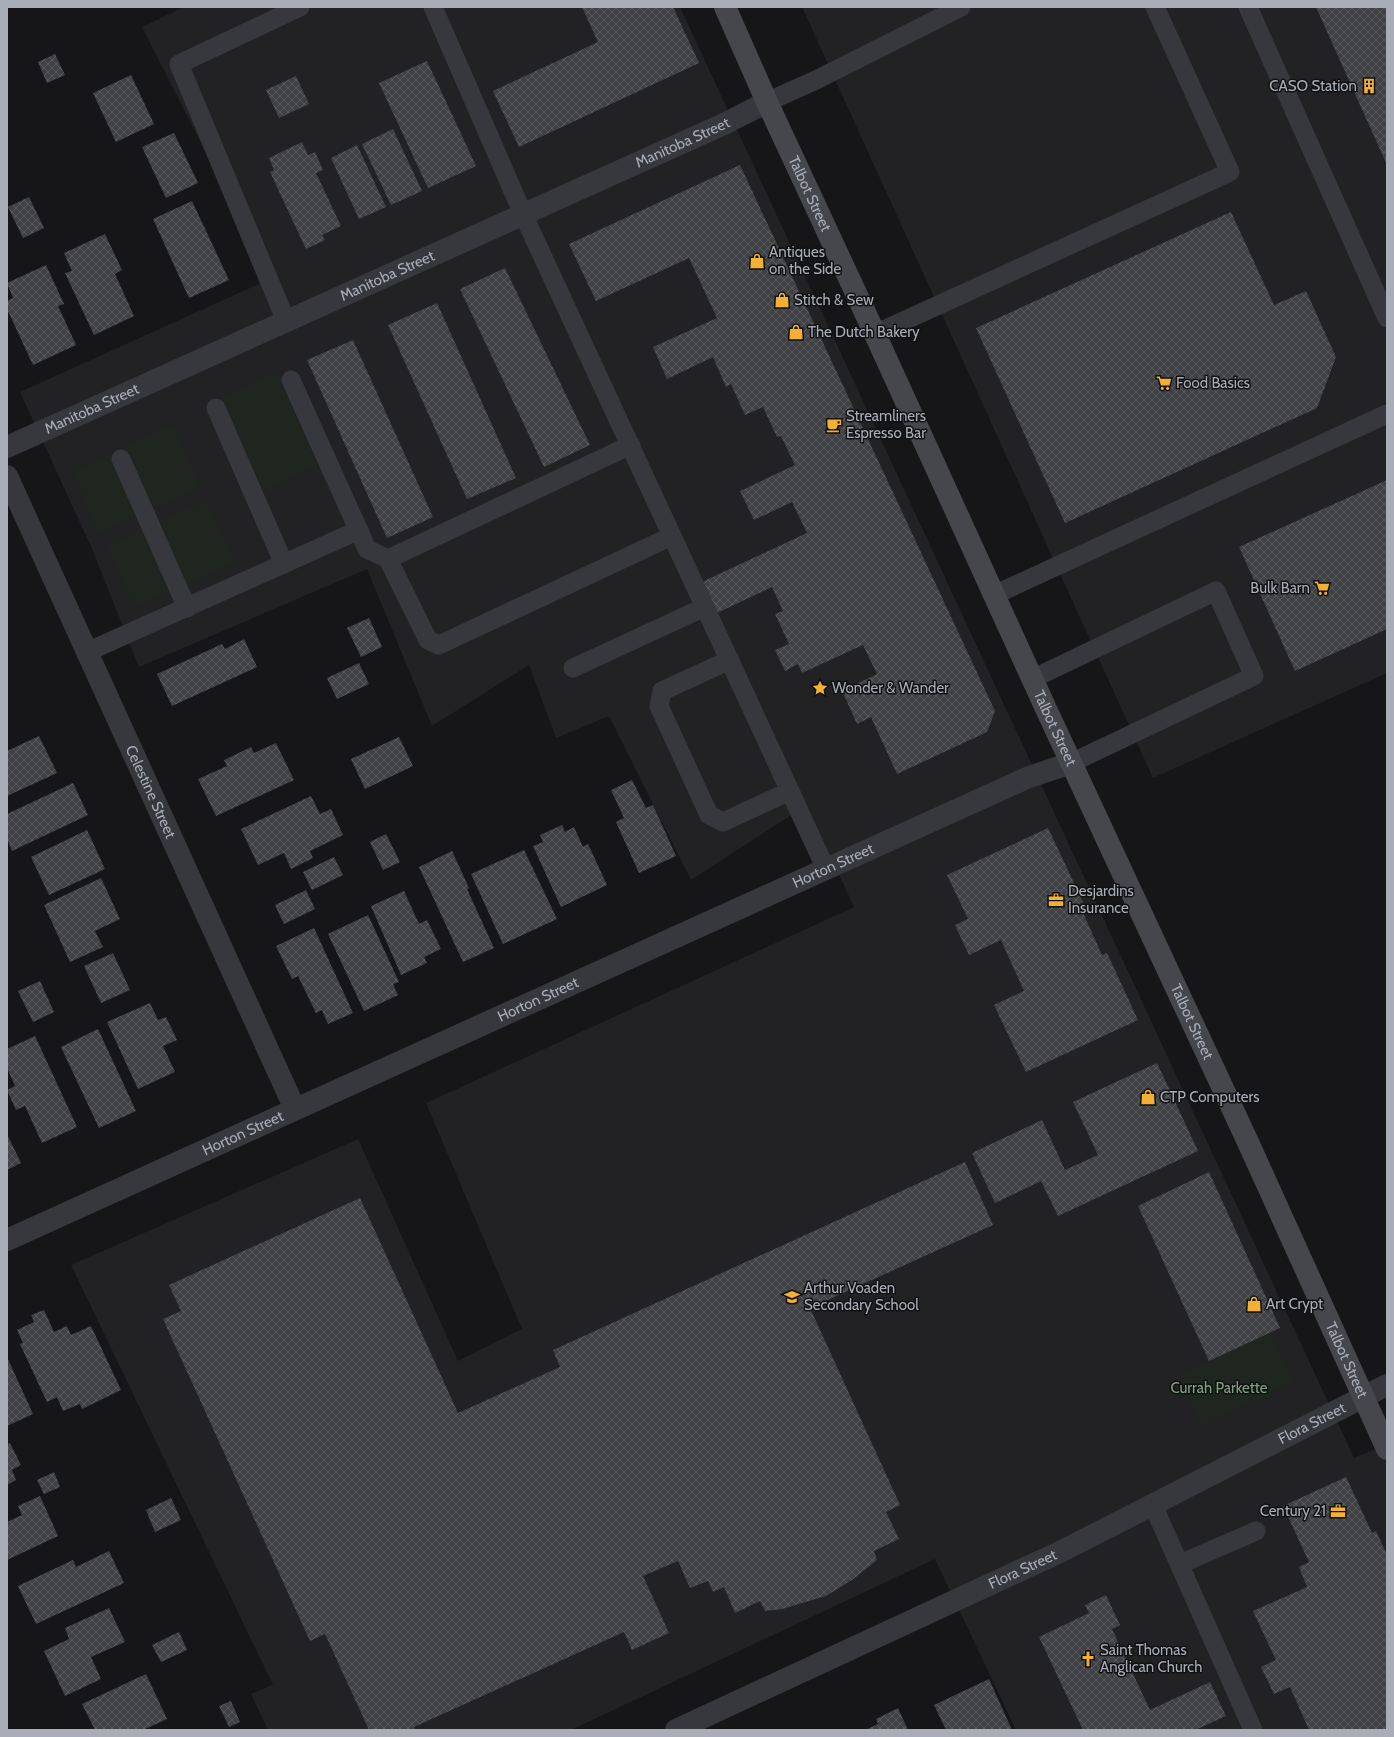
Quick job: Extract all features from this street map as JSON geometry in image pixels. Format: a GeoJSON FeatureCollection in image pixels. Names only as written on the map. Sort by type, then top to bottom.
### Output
{"type":"FeatureCollection","features":[{"type":"Feature","properties":{"kind":"main road","name":"Talbot Street"},"geometry":{"type":"LineString","coordinates":[[725,7],[767,102],[876,334],[1032,679],[1247,1140],[1387,1449]]}},
{"type":"Feature","properties":{"kind":"street","name":"Manitoba Street"},"geometry":{"type":"LineString","coordinates":[[7,446],[724,124],[767,102]]}},
{"type":"Feature","properties":{"kind":"street","name":"Celestine Street"},"geometry":{"type":"LineString","coordinates":[[7,476],[295,1109]]}},
{"type":"Feature","properties":{"kind":"street","name":"Horton Street"},"geometry":{"type":"LineString","coordinates":[[7,1240],[826,868],[1029,777],[1071,763]]}},
{"type":"Feature","properties":{"kind":"street","name":"Flora Street"},"geometry":{"type":"LineString","coordinates":[[676,1730],[1052,1556],[1387,1385]]}},
{"type":"Feature","properties":{"kind":"lane"},"geometry":{"type":"LineString","coordinates":[[286,321],[179,64],[300,7]]}},
{"type":"Feature","properties":{"kind":"lane"},"geometry":{"type":"LineString","coordinates":[[433,7],[524,214],[826,868]]}},
{"type":"Feature","properties":{"kind":"lane"},"geometry":{"type":"LineString","coordinates":[[767,102],[816,80],[961,7]]}},
{"type":"Feature","properties":{"kind":"lane"},"geometry":{"type":"LineString","coordinates":[[876,334],[1230,172],[1155,7]]}},
{"type":"Feature","properties":{"kind":"lane"},"geometry":{"type":"LineString","coordinates":[[1248,7],[1387,318]]}},
{"type":"Feature","properties":{"kind":"lane"},"geometry":{"type":"LineString","coordinates":[[291,380],[367,549],[388,559],[428,640],[439,645],[672,536]]}},
{"type":"Feature","properties":{"kind":"lane"},"geometry":{"type":"LineString","coordinates":[[216,408],[284,564]]}},
{"type":"Feature","properties":{"kind":"lane"},"geometry":{"type":"LineString","coordinates":[[994,594],[1387,414]]}},
{"type":"Feature","properties":{"kind":"lane"},"geometry":{"type":"LineString","coordinates":[[388,559],[631,445]]}},
{"type":"Feature","properties":{"kind":"lane"},"geometry":{"type":"LineString","coordinates":[[121,459],[187,608]]}},
{"type":"Feature","properties":{"kind":"lane"},"geometry":{"type":"LineString","coordinates":[[87,652],[359,530]]}},
{"type":"Feature","properties":{"kind":"lane"},"geometry":{"type":"LineString","coordinates":[[1032,679],[1216,591],[1254,676],[1071,763]]}},
{"type":"Feature","properties":{"kind":"lane"},"geometry":{"type":"LineString","coordinates":[[573,668],[704,606]]}},
{"type":"Feature","properties":{"kind":"lane"},"geometry":{"type":"LineString","coordinates":[[730,660],[662,691],[658,706],[709,815],[723,822],[790,791]]}},
{"type":"Feature","properties":{"kind":"lane"},"geometry":{"type":"LineString","coordinates":[[1153,1505],[1253,1730]]}},
{"type":"Feature","properties":{"kind":"lane"},"geometry":{"type":"LineString","coordinates":[[1180,1564],[1256,1532]]}},
{"type":"Feature","properties":{"kind":"shaded area"},"geometry":{"type":"Polygon","coordinates":[[[184,7],[680,7],[1354,1458],[1387,1444],[1387,1730],[1016,1730],[935,1559],[571,1730],[268,1730],[251,1694],[273,1685],[71,1265],[358,1139],[458,1361],[522,1329],[426,1103],[854,907],[807,805],[691,880],[609,716],[556,738],[529,665],[432,726],[367,569],[139,667],[93,551],[20,392],[270,279],[142,27],[184,7]]]}},
{"type":"Feature","properties":{"kind":"shaded area"},"geometry":{"type":"Polygon","coordinates":[[[802,7],[1387,7],[1387,673],[1153,778],[802,7]]]}},
{"type":"Feature","properties":{"kind":"green space"},"geometry":{"type":"Polygon","coordinates":[[[277,372],[318,466],[253,495],[211,403],[277,372]]]}},
{"type":"Feature","properties":{"kind":"green space"},"geometry":{"type":"Polygon","coordinates":[[[172,425],[200,487],[99,533],[72,471],[172,425]]]}},
{"type":"Feature","properties":{"kind":"green space"},"geometry":{"type":"Polygon","coordinates":[[[206,500],[236,562],[134,607],[107,546],[206,500]]]}},
{"type":"Feature","properties":{"kind":"green space","name":"Currah Parkette"},"geometry":{"type":"Polygon","coordinates":[[[1271,1331],[1294,1382],[1203,1427],[1179,1376],[1271,1331]]]}},
{"type":"Feature","properties":{"kind":"building"},"geometry":{"type":"Polygon","coordinates":[[[582,7],[673,7],[699,63],[519,147],[493,91],[598,42],[582,7]]]}},
{"type":"Feature","properties":{"kind":"building","name":"CASO Station"},"geometry":{"type":"Polygon","coordinates":[[[1316,7],[1387,7],[1387,165],[1316,7]]]}},
{"type":"Feature","properties":{"kind":"building"},"geometry":{"type":"Polygon","coordinates":[[[55,54],[65,75],[47,83],[38,62],[55,54]]]}},
{"type":"Feature","properties":{"kind":"building"},"geometry":{"type":"Polygon","coordinates":[[[427,61],[476,166],[428,188],[379,83],[427,61]]]}},
{"type":"Feature","properties":{"kind":"building"},"geometry":{"type":"Polygon","coordinates":[[[131,75],[154,124],[116,142],[93,93],[131,75]]]}},
{"type":"Feature","properties":{"kind":"building"},"geometry":{"type":"Polygon","coordinates":[[[296,76],[309,104],[279,118],[266,90],[296,76]]]}},
{"type":"Feature","properties":{"kind":"building"},"geometry":{"type":"Polygon","coordinates":[[[393,129],[422,191],[391,205],[362,144],[393,129]]]}},
{"type":"Feature","properties":{"kind":"building"},"geometry":{"type":"Polygon","coordinates":[[[174,133],[198,183],[166,198],[142,147],[174,133]]]}},
{"type":"Feature","properties":{"kind":"building"},"geometry":{"type":"Polygon","coordinates":[[[302,142],[308,155],[315,152],[323,170],[316,173],[341,226],[322,235],[325,240],[306,249],[270,172],[274,170],[269,158],[302,142]]]}},
{"type":"Feature","properties":{"kind":"building"},"geometry":{"type":"Polygon","coordinates":[[[357,145],[386,207],[359,219],[331,158],[357,145]]]}},
{"type":"Feature","properties":{"kind":"building"},"geometry":{"type":"Polygon","coordinates":[[[740,165],[995,711],[987,732],[897,774],[871,717],[857,724],[842,691],[877,674],[863,645],[802,673],[798,664],[785,671],[775,650],[789,644],[775,614],[783,611],[772,587],[717,613],[702,582],[807,533],[792,502],[754,520],[740,491],[795,465],[781,436],[777,437],[763,407],[745,415],[731,384],[726,387],[713,357],[667,379],[653,347],[717,318],[689,258],[596,301],[569,244],[740,165]]]}},
{"type":"Feature","properties":{"kind":"building"},"geometry":{"type":"Polygon","coordinates":[[[29,197],[44,228],[23,238],[8,207],[29,197]]]}},
{"type":"Feature","properties":{"kind":"building"},"geometry":{"type":"Polygon","coordinates":[[[192,201],[229,280],[189,298],[153,219],[192,201]]]}},
{"type":"Feature","properties":{"kind":"building","name":"Food Basics"},"geometry":{"type":"Polygon","coordinates":[[[1231,212],[1274,305],[1306,291],[1336,357],[1317,408],[1065,523],[976,328],[1231,212]]]}},
{"type":"Feature","properties":{"kind":"building"},"geometry":{"type":"Polygon","coordinates":[[[105,234],[122,270],[115,274],[134,316],[94,335],[65,273],[72,271],[64,253],[105,234]]]}},
{"type":"Feature","properties":{"kind":"building"},"geometry":{"type":"Polygon","coordinates":[[[46,265],[64,304],[58,306],[76,345],[33,365],[7,309],[7,301],[13,298],[7,283],[46,265]]]}},
{"type":"Feature","properties":{"kind":"building"},"geometry":{"type":"Polygon","coordinates":[[[505,268],[590,445],[544,467],[460,289],[505,268]]]}},
{"type":"Feature","properties":{"kind":"building"},"geometry":{"type":"Polygon","coordinates":[[[437,303],[516,478],[467,499],[388,325],[437,303]]]}},
{"type":"Feature","properties":{"kind":"building"},"geometry":{"type":"Polygon","coordinates":[[[353,340],[433,517],[387,538],[307,360],[353,340]]]}},
{"type":"Feature","properties":{"kind":"building","name":"Bulk Barn"},"geometry":{"type":"Polygon","coordinates":[[[1387,480],[1387,629],[1295,671],[1239,547],[1387,480]]]}},
{"type":"Feature","properties":{"kind":"building"},"geometry":{"type":"Polygon","coordinates":[[[369,618],[382,647],[361,657],[347,628],[369,618]]]}},
{"type":"Feature","properties":{"kind":"building"},"geometry":{"type":"Polygon","coordinates":[[[244,639],[257,667],[172,706],[157,674],[222,644],[225,649],[244,639]]]}},
{"type":"Feature","properties":{"kind":"building"},"geometry":{"type":"Polygon","coordinates":[[[359,663],[369,684],[337,699],[327,678],[359,663]]]}},
{"type":"Feature","properties":{"kind":"building"},"geometry":{"type":"Polygon","coordinates":[[[39,736],[57,773],[7,796],[7,751],[39,736]]]}},
{"type":"Feature","properties":{"kind":"building"},"geometry":{"type":"Polygon","coordinates":[[[399,737],[413,766],[365,789],[351,759],[399,737]]]}},
{"type":"Feature","properties":{"kind":"building"},"geometry":{"type":"Polygon","coordinates":[[[276,743],[294,780],[216,816],[198,779],[227,766],[224,760],[251,747],[254,753],[276,743]]]}},
{"type":"Feature","properties":{"kind":"building"},"geometry":{"type":"Polygon","coordinates":[[[632,780],[646,808],[653,805],[676,856],[639,873],[616,822],[624,818],[611,790],[632,780]]]}},
{"type":"Feature","properties":{"kind":"building"},"geometry":{"type":"Polygon","coordinates":[[[73,783],[88,815],[12,851],[7,839],[7,814],[73,783]]]}},
{"type":"Feature","properties":{"kind":"building"},"geometry":{"type":"Polygon","coordinates":[[[311,796],[320,814],[331,809],[343,835],[310,851],[313,858],[291,869],[284,853],[258,865],[241,829],[311,796]]]}},
{"type":"Feature","properties":{"kind":"building"},"geometry":{"type":"Polygon","coordinates":[[[562,825],[565,832],[574,827],[583,847],[588,844],[607,885],[561,907],[533,846],[543,842],[540,835],[562,825]]]}},
{"type":"Feature","properties":{"kind":"building"},"geometry":{"type":"Polygon","coordinates":[[[1048,828],[1083,902],[1079,904],[1102,955],[1107,953],[1138,1020],[1026,1072],[994,1005],[1024,991],[1001,940],[969,955],[955,925],[968,919],[947,875],[1048,828]]]}},
{"type":"Feature","properties":{"kind":"building"},"geometry":{"type":"Polygon","coordinates":[[[87,830],[105,869],[49,895],[31,857],[87,830]]]}},
{"type":"Feature","properties":{"kind":"building"},"geometry":{"type":"Polygon","coordinates":[[[386,834],[400,862],[383,870],[370,842],[386,834]]]}},
{"type":"Feature","properties":{"kind":"building"},"geometry":{"type":"Polygon","coordinates":[[[524,850],[557,919],[503,944],[471,874],[524,850]]]}},
{"type":"Feature","properties":{"kind":"building"},"geometry":{"type":"Polygon","coordinates":[[[452,851],[469,888],[467,889],[494,948],[463,962],[419,867],[452,851]]]}},
{"type":"Feature","properties":{"kind":"building"},"geometry":{"type":"Polygon","coordinates":[[[334,857],[343,875],[312,890],[303,872],[334,857]]]}},
{"type":"Feature","properties":{"kind":"building"},"geometry":{"type":"Polygon","coordinates":[[[101,878],[120,919],[95,931],[103,947],[70,962],[44,905],[101,878]]]}},
{"type":"Feature","properties":{"kind":"building"},"geometry":{"type":"Polygon","coordinates":[[[306,890],[315,909],[284,924],[275,905],[306,890]]]}},
{"type":"Feature","properties":{"kind":"building"},"geometry":{"type":"Polygon","coordinates":[[[404,891],[419,924],[427,920],[441,949],[424,957],[427,963],[401,975],[371,906],[404,891]]]}},
{"type":"Feature","properties":{"kind":"building"},"geometry":{"type":"Polygon","coordinates":[[[368,915],[399,982],[393,984],[398,995],[364,1011],[328,934],[368,915]]]}},
{"type":"Feature","properties":{"kind":"building"},"geometry":{"type":"Polygon","coordinates":[[[314,928],[353,1013],[328,1024],[322,1010],[316,1013],[298,976],[292,979],[276,946],[314,928]]]}},
{"type":"Feature","properties":{"kind":"building"},"geometry":{"type":"Polygon","coordinates":[[[113,953],[130,990],[101,1003],[84,966],[113,953]]]}},
{"type":"Feature","properties":{"kind":"building"},"geometry":{"type":"Polygon","coordinates":[[[40,981],[54,1012],[33,1022],[18,991],[40,981]]]}},
{"type":"Feature","properties":{"kind":"building"},"geometry":{"type":"Polygon","coordinates":[[[150,1003],[158,1020],[166,1017],[177,1040],[163,1046],[175,1072],[138,1089],[107,1022],[150,1003]]]}},
{"type":"Feature","properties":{"kind":"building"},"geometry":{"type":"Polygon","coordinates":[[[98,1029],[136,1111],[99,1128],[61,1047],[98,1029]]]}},
{"type":"Feature","properties":{"kind":"building"},"geometry":{"type":"Polygon","coordinates":[[[35,1036],[77,1127],[42,1143],[25,1106],[16,1110],[7,1090],[15,1086],[7,1068],[7,1049],[35,1036]]]}},
{"type":"Feature","properties":{"kind":"building"},"geometry":{"type":"Polygon","coordinates":[[[1157,1063],[1198,1151],[1058,1216],[1041,1181],[995,1203],[972,1153],[1042,1120],[1065,1170],[1098,1155],[1073,1102],[1157,1063]]]}},
{"type":"Feature","properties":{"kind":"building"},"geometry":{"type":"Polygon","coordinates":[[[7,1134],[21,1163],[7,1170],[7,1134]]]}},
{"type":"Feature","properties":{"kind":"building"},"geometry":{"type":"Polygon","coordinates":[[[965,1162],[993,1225],[810,1308],[900,1505],[886,1512],[899,1539],[874,1551],[877,1560],[852,1580],[826,1596],[782,1609],[765,1611],[760,1601],[735,1613],[724,1587],[713,1592],[708,1581],[690,1588],[678,1561],[643,1576],[669,1633],[632,1650],[624,1632],[414,1727],[416,1730],[369,1730],[325,1634],[310,1641],[163,1319],[181,1311],[169,1285],[360,1198],[458,1413],[560,1367],[553,1350],[965,1162]]]}},
{"type":"Feature","properties":{"kind":"building"},"geometry":{"type":"Polygon","coordinates":[[[1209,1172],[1280,1328],[1209,1361],[1138,1206],[1209,1172]]]}},
{"type":"Feature","properties":{"kind":"building"},"geometry":{"type":"Polygon","coordinates":[[[44,1310],[54,1332],[67,1326],[71,1335],[91,1326],[121,1390],[82,1409],[80,1404],[63,1411],[57,1397],[47,1402],[20,1344],[23,1343],[17,1330],[34,1322],[31,1315],[44,1310]]]}},
{"type":"Feature","properties":{"kind":"building"},"geometry":{"type":"Polygon","coordinates":[[[7,1357],[33,1414],[7,1426],[7,1357]]]}},
{"type":"Feature","properties":{"kind":"building"},"geometry":{"type":"Polygon","coordinates":[[[10,1443],[21,1465],[12,1470],[16,1480],[7,1485],[7,1444],[10,1443]]]}},
{"type":"Feature","properties":{"kind":"building"},"geometry":{"type":"Polygon","coordinates":[[[54,1472],[60,1487],[44,1494],[37,1480],[54,1472]]]}},
{"type":"Feature","properties":{"kind":"building"},"geometry":{"type":"Polygon","coordinates":[[[1346,1477],[1372,1533],[1376,1531],[1387,1555],[1387,1730],[1309,1730],[1290,1687],[1274,1694],[1261,1667],[1276,1660],[1253,1611],[1307,1587],[1299,1567],[1309,1562],[1283,1506],[1346,1477]]]}},
{"type":"Feature","properties":{"kind":"building"},"geometry":{"type":"Polygon","coordinates":[[[40,1496],[58,1536],[7,1560],[7,1522],[22,1515],[18,1506],[40,1496]]]}},
{"type":"Feature","properties":{"kind":"building"},"geometry":{"type":"Polygon","coordinates":[[[171,1498],[181,1520],[155,1532],[146,1510],[171,1498]]]}},
{"type":"Feature","properties":{"kind":"building"},"geometry":{"type":"Polygon","coordinates":[[[109,1551],[124,1583],[36,1624],[18,1586],[73,1560],[76,1567],[109,1551]]]}},
{"type":"Feature","properties":{"kind":"building","name":"Saint Thomas Anglican Church"},"geometry":{"type":"Polygon","coordinates":[[[1106,1595],[1120,1625],[1112,1629],[1150,1710],[1210,1682],[1226,1716],[1195,1730],[1083,1730],[1039,1637],[1089,1613],[1085,1605],[1106,1595]]]}},
{"type":"Feature","properties":{"kind":"building"},"geometry":{"type":"Polygon","coordinates":[[[109,1608],[125,1642],[91,1657],[101,1679],[65,1696],[44,1651],[69,1639],[65,1628],[109,1608]]]}},
{"type":"Feature","properties":{"kind":"building"},"geometry":{"type":"Polygon","coordinates":[[[179,1632],[187,1650],[161,1662],[152,1645],[179,1632]]]}},
{"type":"Feature","properties":{"kind":"building"},"geometry":{"type":"Polygon","coordinates":[[[146,1674],[167,1719],[143,1730],[95,1730],[82,1704],[146,1674]]]}},
{"type":"Feature","properties":{"kind":"building"},"geometry":{"type":"Polygon","coordinates":[[[989,1679],[1012,1730],[946,1730],[934,1705],[989,1679]]]}},
{"type":"Feature","properties":{"kind":"building"},"geometry":{"type":"Polygon","coordinates":[[[231,1701],[240,1722],[229,1727],[219,1706],[231,1701]]]}},
{"type":"Feature","properties":{"kind":"building"},"geometry":{"type":"Polygon","coordinates":[[[898,1708],[908,1730],[865,1730],[878,1724],[876,1719],[898,1708]]]}},
{"type":"Feature","properties":{"kind":"place","name":"CASO Station"},"geometry":{"type":"Point","coordinates":[1369,86]}},
{"type":"Feature","properties":{"kind":"place","name":"Antiques on the Side"},"geometry":{"type":"Point","coordinates":[757,261]}},
{"type":"Feature","properties":{"kind":"place","name":"Stitch & Sew"},"geometry":{"type":"Point","coordinates":[782,300]}},
{"type":"Feature","properties":{"kind":"place","name":"The Dutch Bakery"},"geometry":{"type":"Point","coordinates":[796,332]}},
{"type":"Feature","properties":{"kind":"place","name":"Food Basics"},"geometry":{"type":"Point","coordinates":[1164,383]}},
{"type":"Feature","properties":{"kind":"place","name":"Streamliners Espresso Bar"},"geometry":{"type":"Point","coordinates":[834,425]}},
{"type":"Feature","properties":{"kind":"place","name":"Bulk Barn"},"geometry":{"type":"Point","coordinates":[1322,588]}},
{"type":"Feature","properties":{"kind":"place","name":"Wonder & Wander"},"geometry":{"type":"Point","coordinates":[820,688]}},
{"type":"Feature","properties":{"kind":"place","name":"Desjardins Insurance"},"geometry":{"type":"Point","coordinates":[1056,900]}},
{"type":"Feature","properties":{"kind":"place","name":"CTP Computers"},"geometry":{"type":"Point","coordinates":[1148,1097]}},
{"type":"Feature","properties":{"kind":"place","name":"Arthur Voaden Secondary School"},"geometry":{"type":"Point","coordinates":[792,1297]}},
{"type":"Feature","properties":{"kind":"place","name":"Art Crypt"},"geometry":{"type":"Point","coordinates":[1254,1304]}},
{"type":"Feature","properties":{"kind":"place","name":"Century 21"},"geometry":{"type":"Point","coordinates":[1338,1511]}},
{"type":"Feature","properties":{"kind":"place","name":"Saint Thomas Anglican Church"},"geometry":{"type":"Point","coordinates":[1088,1659]}}]}
